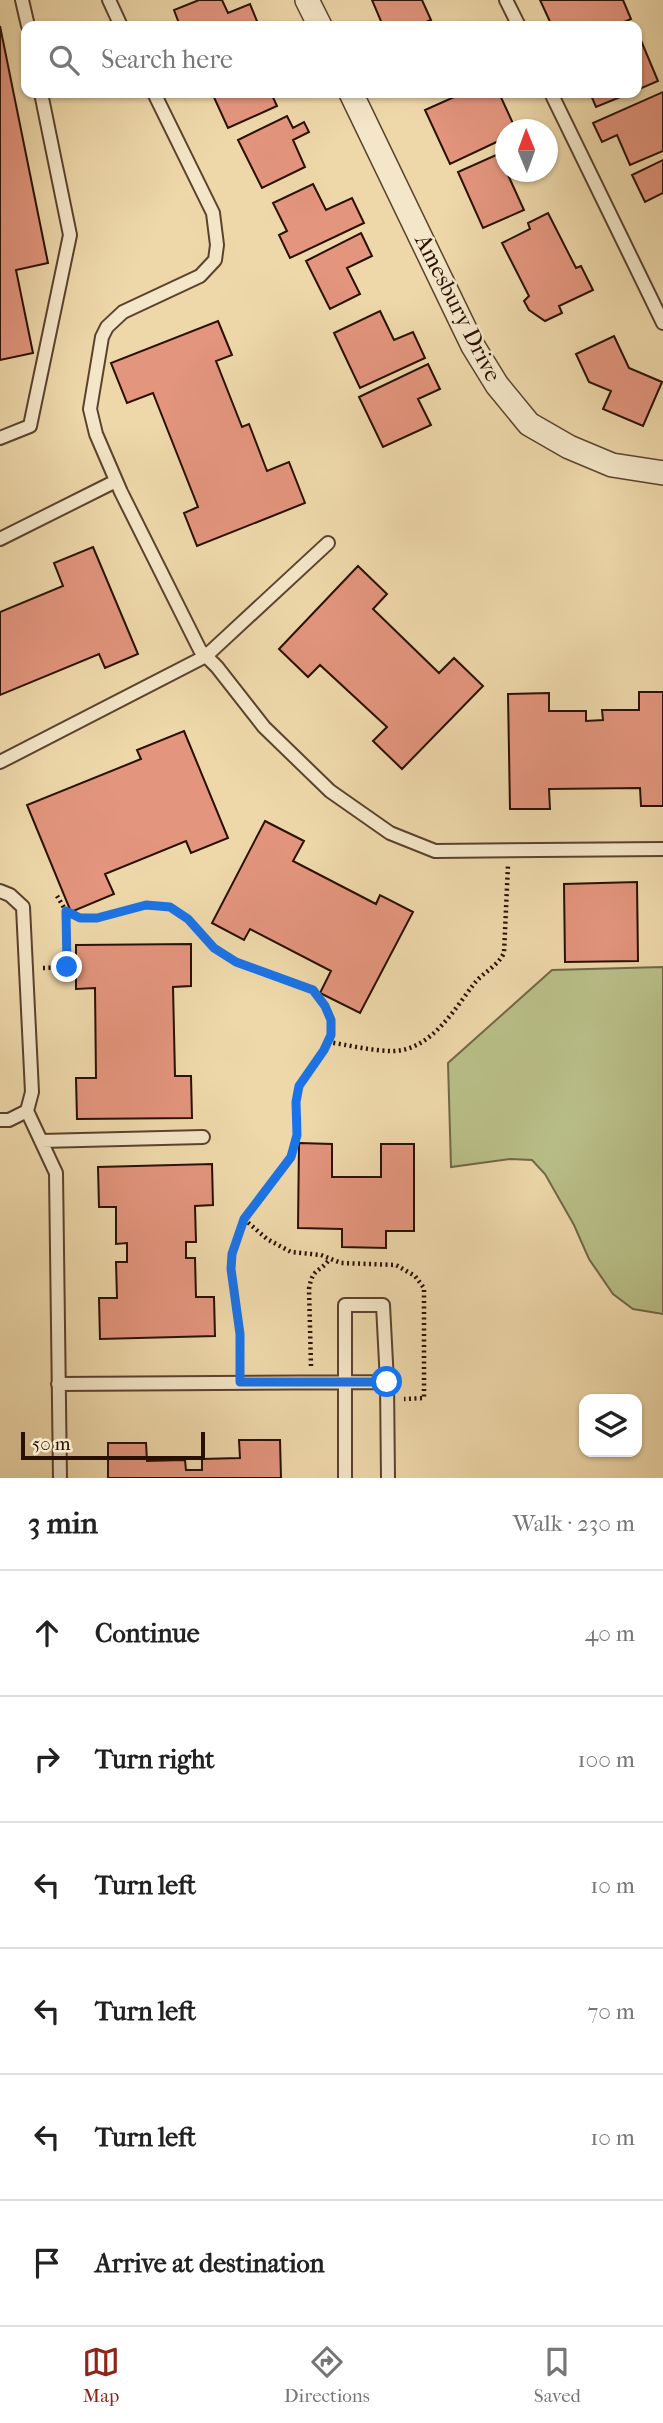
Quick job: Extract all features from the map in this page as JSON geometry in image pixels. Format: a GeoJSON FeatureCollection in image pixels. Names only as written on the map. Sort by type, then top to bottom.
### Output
{"type":"FeatureCollection","features":[{"type":"Feature","properties":{"kind":"street"},"geometry":{"type":"LineString","coordinates":[[307,0],[318,21]]}},
{"type":"Feature","properties":{"kind":"street","name":"Amesbury Drive"},"geometry":{"type":"LineString","coordinates":[[354,98],[473,346],[496,385],[529,424],[569,447],[612,466],[663,473]]}},
{"type":"Feature","properties":{"kind":"lane"},"geometry":{"type":"LineString","coordinates":[[22,0],[26,21]]}},
{"type":"Feature","properties":{"kind":"lane"},"geometry":{"type":"LineString","coordinates":[[108,0],[118,21]]}},
{"type":"Feature","properties":{"kind":"lane"},"geometry":{"type":"LineString","coordinates":[[506,0],[516,21]]}},
{"type":"Feature","properties":{"kind":"lane"},"geometry":{"type":"LineString","coordinates":[[0,438],[30,426],[70,235],[42,98]]}},
{"type":"Feature","properties":{"kind":"lane"},"geometry":{"type":"LineString","coordinates":[[156,98],[213,213],[217,244],[215,260],[200,275],[123,312],[107,327],[102,337],[90,409],[96,434],[116,481],[200,650],[218,667],[264,727],[330,791],[390,833],[435,851],[663,849]]}},
{"type":"Feature","properties":{"kind":"lane"},"geometry":{"type":"LineString","coordinates":[[553,98],[663,323]]}},
{"type":"Feature","properties":{"kind":"lane"},"geometry":{"type":"LineString","coordinates":[[0,538],[116,481]]}},
{"type":"Feature","properties":{"kind":"lane"},"geometry":{"type":"LineString","coordinates":[[0,762],[206,656],[328,543]]}},
{"type":"Feature","properties":{"kind":"lane"},"geometry":{"type":"LineString","coordinates":[[0,891],[10,895],[23,907],[32,1092],[27,1111],[56,1173],[60,1478]]}},
{"type":"Feature","properties":{"kind":"lane"},"geometry":{"type":"LineString","coordinates":[[0,1120],[9,1120],[27,1111]]}},
{"type":"Feature","properties":{"kind":"lane"},"geometry":{"type":"LineString","coordinates":[[41,1141],[203,1136]]}},
{"type":"Feature","properties":{"kind":"lane"},"geometry":{"type":"LineString","coordinates":[[345,1478],[345,1305],[383,1305],[388,1478]]}},
{"type":"Feature","properties":{"kind":"lane"},"geometry":{"type":"LineString","coordinates":[[58,1384],[387,1382]]}},
{"type":"Feature","properties":{"kind":"path"},"geometry":{"type":"LineString","coordinates":[[328,1042],[392,1051],[410,1048],[435,1033],[478,979],[499,963],[504,953],[508,850]]}},
{"type":"Feature","properties":{"kind":"path"},"geometry":{"type":"LineString","coordinates":[[26,969],[67,967],[66,911],[57,896]]}},
{"type":"Feature","properties":{"kind":"path"},"geometry":{"type":"LineString","coordinates":[[66,911],[80,918],[97,918],[146,905],[170,907],[188,919],[214,948],[236,962],[313,990],[331,1020],[328,1042],[299,1086],[296,1102],[297,1135],[291,1157],[244,1219],[232,1254],[231,1269],[240,1334],[240,1382]]}},
{"type":"Feature","properties":{"kind":"path"},"geometry":{"type":"LineString","coordinates":[[312,1382],[309,1289],[311,1277],[317,1268],[324,1266],[329,1260]]}},
{"type":"Feature","properties":{"kind":"green space"},"geometry":{"type":"Polygon","coordinates":[[[663,967],[663,1314],[633,1309],[613,1294],[589,1259],[574,1225],[545,1174],[532,1160],[510,1159],[451,1167],[448,1063],[552,970],[663,967]]]}},
{"type":"Feature","properties":{"kind":"building"},"geometry":{"type":"Polygon","coordinates":[[[199,0],[222,0],[228,13],[250,4],[257,21],[178,21],[174,10],[199,0]]]}},
{"type":"Feature","properties":{"kind":"building"},"geometry":{"type":"Polygon","coordinates":[[[372,0],[422,0],[431,20],[428,21],[381,21],[372,0]]]}},
{"type":"Feature","properties":{"kind":"building"},"geometry":{"type":"Polygon","coordinates":[[[540,0],[623,0],[631,19],[626,21],[550,21],[540,0]]]}},
{"type":"Feature","properties":{"kind":"building"},"geometry":{"type":"Polygon","coordinates":[[[0,26],[48,263],[16,270],[33,353],[0,360],[0,26]]]}},
{"type":"Feature","properties":{"kind":"building"},"geometry":{"type":"Polygon","coordinates":[[[642,43],[658,81],[642,88],[642,43]]]}},
{"type":"Feature","properties":{"kind":"building"},"geometry":{"type":"Polygon","coordinates":[[[663,92],[663,151],[630,165],[617,135],[602,142],[593,123],[663,92]]]}},
{"type":"Feature","properties":{"kind":"building"},"geometry":{"type":"Polygon","coordinates":[[[214,98],[273,98],[277,106],[228,128],[214,98]]]}},
{"type":"Feature","properties":{"kind":"building"},"geometry":{"type":"Polygon","coordinates":[[[452,98],[501,98],[511,119],[495,119],[495,143],[450,164],[425,110],[452,98]]]}},
{"type":"Feature","properties":{"kind":"building"},"geometry":{"type":"Polygon","coordinates":[[[592,98],[618,98],[596,107],[592,98]]]}},
{"type":"Feature","properties":{"kind":"building"},"geometry":{"type":"Polygon","coordinates":[[[287,116],[293,128],[304,122],[309,132],[293,140],[305,167],[262,188],[238,140],[287,116]]]}},
{"type":"Feature","properties":{"kind":"building"},"geometry":{"type":"Polygon","coordinates":[[[495,155],[495,182],[511,182],[524,210],[483,228],[458,172],[495,155]]]}},
{"type":"Feature","properties":{"kind":"building"},"geometry":{"type":"Polygon","coordinates":[[[663,160],[663,193],[645,202],[632,175],[663,160]]]}},
{"type":"Feature","properties":{"kind":"building"},"geometry":{"type":"Polygon","coordinates":[[[313,184],[326,210],[352,198],[364,223],[290,258],[279,235],[287,231],[273,203],[313,184]]]}},
{"type":"Feature","properties":{"kind":"building"},"geometry":{"type":"Polygon","coordinates":[[[548,213],[576,268],[581,266],[593,290],[559,306],[562,313],[545,321],[529,310],[524,301],[529,296],[502,243],[530,229],[528,223],[548,213]]]}},
{"type":"Feature","properties":{"kind":"building"},"geometry":{"type":"Polygon","coordinates":[[[361,233],[372,256],[347,268],[360,294],[330,309],[306,261],[361,233]]]}},
{"type":"Feature","properties":{"kind":"building"},"geometry":{"type":"Polygon","coordinates":[[[380,311],[394,340],[413,332],[425,358],[360,388],[334,333],[380,311]]]}},
{"type":"Feature","properties":{"kind":"building"},"geometry":{"type":"Polygon","coordinates":[[[218,321],[232,355],[216,361],[242,427],[249,424],[267,471],[289,462],[305,503],[197,546],[184,513],[198,507],[153,393],[127,403],[111,363],[218,321]]]}},
{"type":"Feature","properties":{"kind":"building"},"geometry":{"type":"Polygon","coordinates":[[[614,336],[629,368],[662,382],[643,426],[603,409],[611,391],[589,382],[576,354],[614,336]]]}},
{"type":"Feature","properties":{"kind":"building"},"geometry":{"type":"Polygon","coordinates":[[[428,364],[440,389],[418,399],[431,425],[383,447],[359,397],[428,364]]]}},
{"type":"Feature","properties":{"kind":"building"},"geometry":{"type":"Polygon","coordinates":[[[93,547],[138,654],[105,668],[99,654],[0,695],[0,612],[63,586],[54,563],[93,547]]]}},
{"type":"Feature","properties":{"kind":"building"},"geometry":{"type":"Polygon","coordinates":[[[358,566],[387,594],[373,609],[439,673],[454,658],[483,686],[402,769],[373,741],[387,727],[320,665],[308,677],[279,649],[358,566]]]}},
{"type":"Feature","properties":{"kind":"building"},"geometry":{"type":"Polygon","coordinates":[[[639,692],[663,692],[663,806],[641,806],[640,788],[549,789],[550,809],[510,809],[508,694],[549,693],[549,711],[586,711],[586,721],[603,720],[602,710],[639,710],[639,692]]]}},
{"type":"Feature","properties":{"kind":"building"},"geometry":{"type":"Polygon","coordinates":[[[184,731],[228,838],[191,853],[186,841],[105,874],[114,894],[71,912],[27,805],[141,759],[137,750],[184,731]]]}},
{"type":"Feature","properties":{"kind":"building"},"geometry":{"type":"Polygon","coordinates":[[[265,821],[304,841],[293,861],[376,904],[380,895],[413,912],[360,1013],[320,993],[331,971],[250,929],[244,940],[212,923],[265,821]]]}},
{"type":"Feature","properties":{"kind":"building"},"geometry":{"type":"Polygon","coordinates":[[[637,882],[638,961],[565,962],[564,884],[637,882]]]}},
{"type":"Feature","properties":{"kind":"building"},"geometry":{"type":"Polygon","coordinates":[[[191,944],[191,986],[173,987],[175,1076],[191,1076],[192,1118],[77,1119],[76,1078],[96,1078],[95,988],[76,989],[76,945],[191,944]]]}},
{"type":"Feature","properties":{"kind":"building"},"geometry":{"type":"Polygon","coordinates":[[[299,1143],[332,1144],[332,1177],[381,1177],[381,1144],[414,1144],[414,1231],[386,1231],[386,1248],[342,1247],[342,1229],[298,1228],[299,1143]]]}},
{"type":"Feature","properties":{"kind":"building"},"geometry":{"type":"Polygon","coordinates":[[[212,1164],[213,1205],[195,1206],[196,1242],[186,1242],[186,1258],[195,1258],[196,1297],[214,1297],[215,1336],[100,1339],[99,1298],[117,1298],[116,1262],[127,1262],[127,1243],[116,1244],[116,1207],[99,1207],[98,1167],[212,1164]]]}},
{"type":"Feature","properties":{"kind":"building"},"geometry":{"type":"Polygon","coordinates":[[[239,1440],[280,1440],[281,1478],[108,1478],[108,1443],[146,1443],[147,1461],[185,1460],[186,1470],[202,1470],[202,1459],[240,1458],[239,1440]]]}},
{"type":"Feature","properties":{"kind":"route"},"geometry":{"type":"LineString","coordinates":[[67,967],[66,911],[80,918],[97,918],[146,905],[170,907],[188,919],[214,948],[236,962],[313,990],[331,1020],[331,1035],[299,1086],[296,1102],[297,1135],[291,1157],[244,1219],[232,1254],[231,1269],[240,1334],[240,1382],[387,1382]]}}]}
